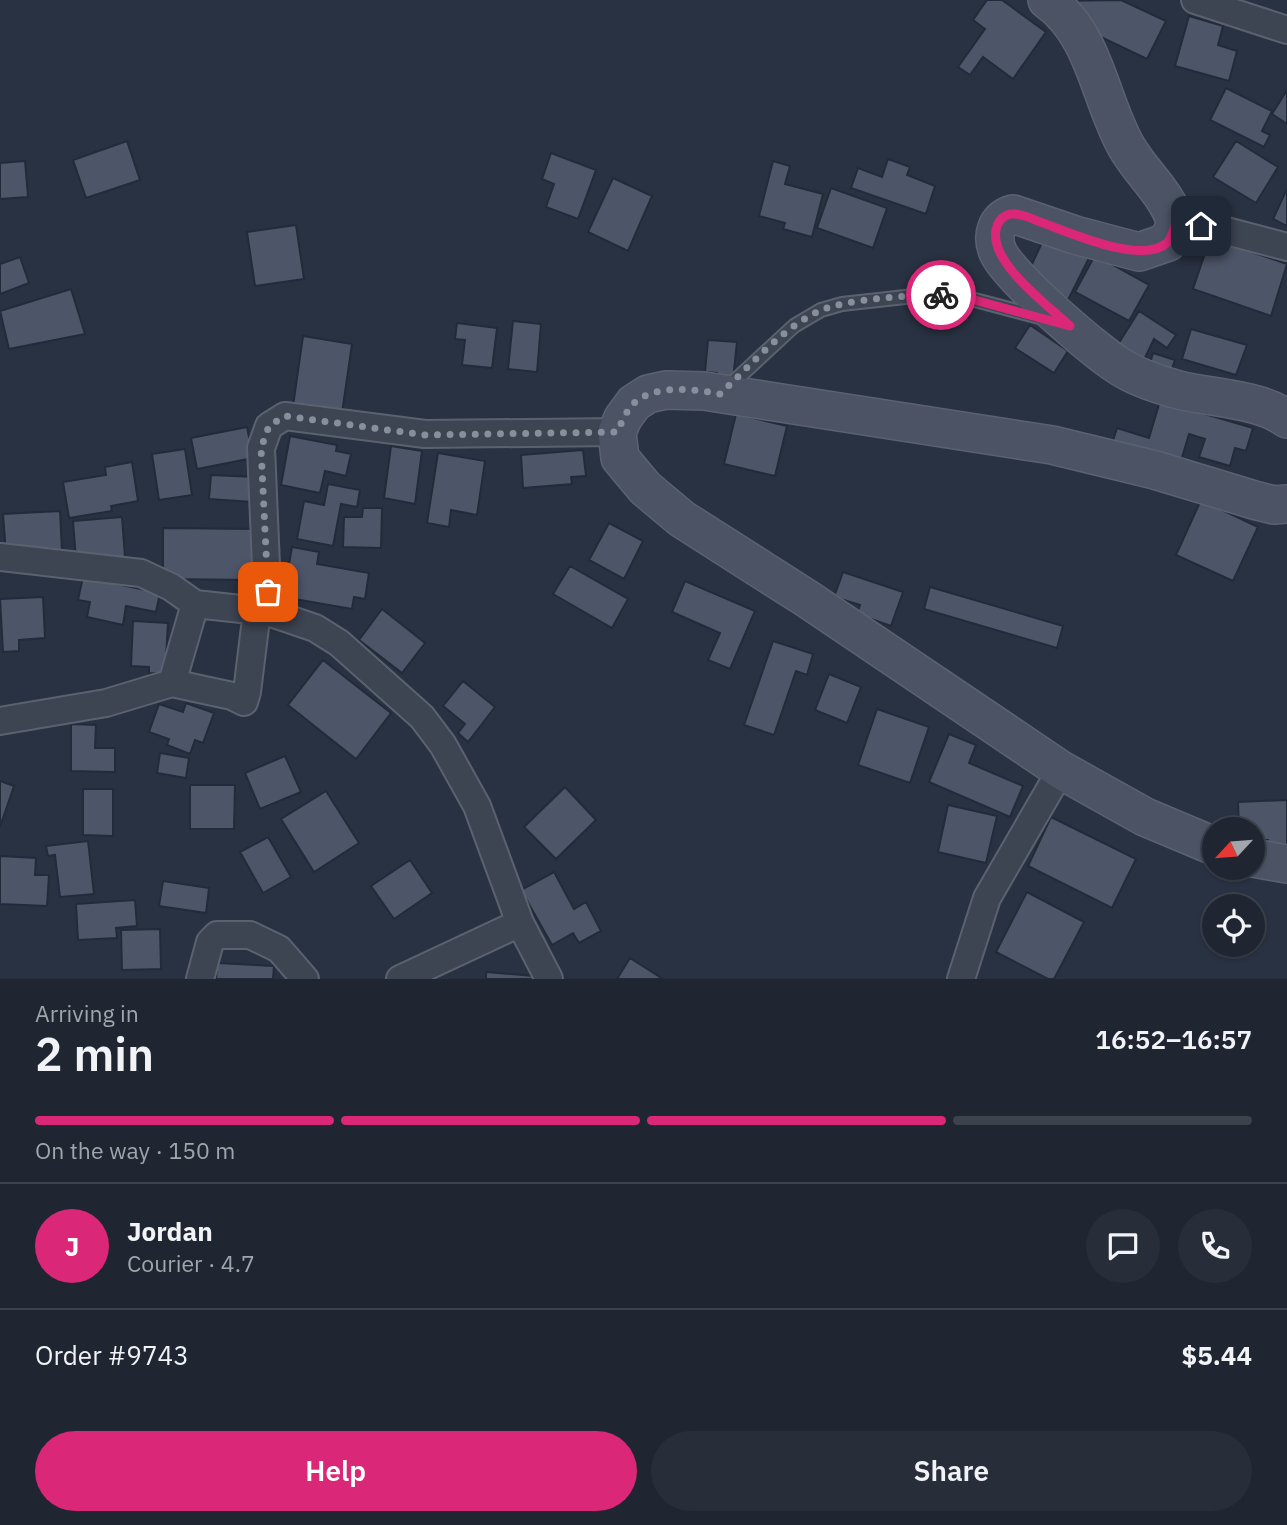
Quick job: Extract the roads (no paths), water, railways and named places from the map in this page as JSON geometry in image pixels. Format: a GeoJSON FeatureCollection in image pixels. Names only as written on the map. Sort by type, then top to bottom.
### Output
{"type":"FeatureCollection","features":[{"type":"Feature","properties":{"kind":"main road"},"geometry":{"type":"LineString","coordinates":[[1046,0],[1059,8],[1075,27],[1088,51],[1107,108],[1127,148],[1171,209],[1176,223],[1168,242],[1139,252],[1013,214],[1004,216],[998,222],[995,233],[997,251],[1010,269],[1070,326],[1122,369],[1150,381],[1256,406],[1287,419]]}},
{"type":"Feature","properties":{"kind":"main road"},"geometry":{"type":"LineString","coordinates":[[1202,841],[1144,817],[1061,771],[828,613],[682,519],[628,470],[620,457],[617,432],[634,403],[648,394],[666,390],[704,391],[1052,445],[1155,470],[1254,500],[1274,505],[1287,504]]}},
{"type":"Feature","properties":{"kind":"main road"},"geometry":{"type":"LineString","coordinates":[[1265,860],[1287,864]]}},
{"type":"Feature","properties":{"kind":"street"},"geometry":{"type":"LineString","coordinates":[[1195,0],[1287,30]]}},
{"type":"Feature","properties":{"kind":"street"},"geometry":{"type":"LineString","coordinates":[[1176,223],[1219,229],[1287,247]]}},
{"type":"Feature","properties":{"kind":"street"},"geometry":{"type":"LineString","coordinates":[[0,721],[106,702],[172,683],[232,696],[244,702],[263,611],[261,448],[269,426],[285,416],[425,435],[617,432]]}},
{"type":"Feature","properties":{"kind":"street"},"geometry":{"type":"LineString","coordinates":[[0,557],[141,573],[171,587],[195,604],[263,611],[315,628],[339,643],[422,717],[443,745],[477,806],[520,923],[549,979]]}},
{"type":"Feature","properties":{"kind":"street"},"geometry":{"type":"LineString","coordinates":[[172,683],[195,604]]}},
{"type":"Feature","properties":{"kind":"street"},"geometry":{"type":"LineString","coordinates":[[961,979],[987,898],[1061,771]]}},
{"type":"Feature","properties":{"kind":"street"},"geometry":{"type":"LineString","coordinates":[[400,979],[520,923]]}},
{"type":"Feature","properties":{"kind":"street"},"geometry":{"type":"LineString","coordinates":[[200,979],[210,942],[217,935],[250,935],[279,948],[305,979]]}},
{"type":"Feature","properties":{"kind":"lane"},"geometry":{"type":"LineString","coordinates":[[720,394],[794,326],[821,310],[842,304],[923,295],[956,295],[1070,326]]}}]}
